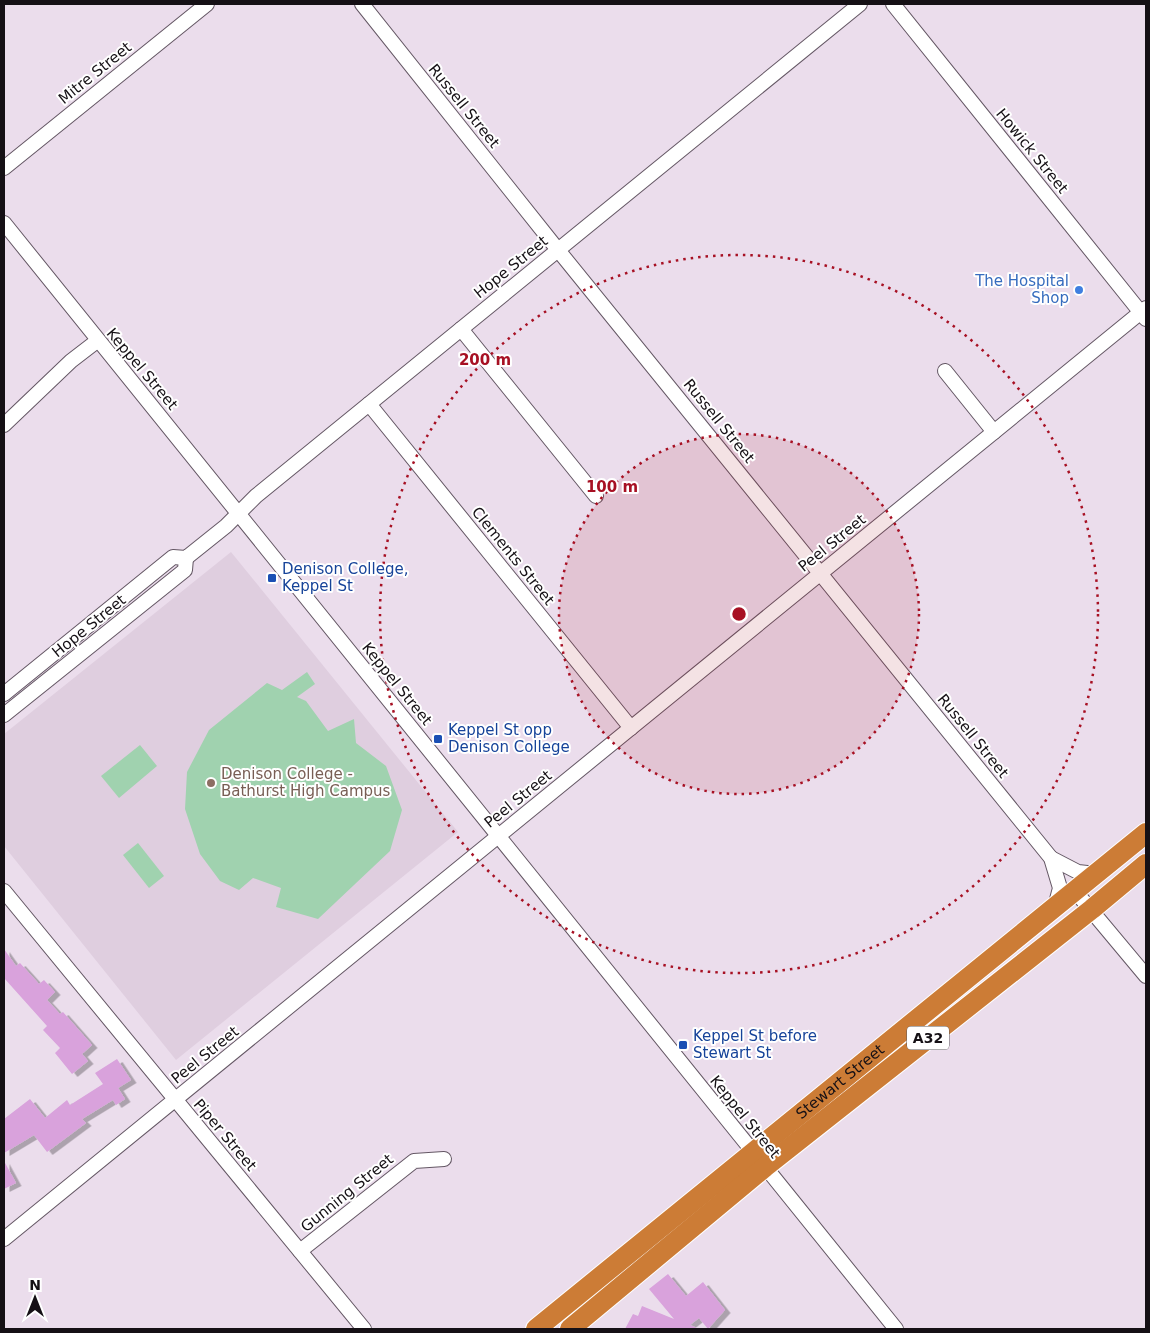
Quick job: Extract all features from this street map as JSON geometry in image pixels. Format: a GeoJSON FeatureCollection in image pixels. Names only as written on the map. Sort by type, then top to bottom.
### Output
{"type":"FeatureCollection","features":[{"type":"Feature","properties":{"kind":"highway","name":"Stewart Street"},"geometry":{"type":"LineString","coordinates":[[570,1329],[759,1160],[1056,907],[1146,833]]}},
{"type":"Feature","properties":{"kind":"highway","name":"Stewart Street"},"geometry":{"type":"LineString","coordinates":[[536,1329],[1092,909],[1146,864]]}},
{"type":"Feature","properties":{"kind":"street","name":"Mitre Street"},"geometry":{"type":"LineString","coordinates":[[4,168],[206,4]]}},
{"type":"Feature","properties":{"kind":"street","name":"Russell Street"},"geometry":{"type":"LineString","coordinates":[[362,4],[558,250],[822,573],[1051,858],[1060,888],[1056,907]]}},
{"type":"Feature","properties":{"kind":"street","name":"Hope Street"},"geometry":{"type":"LineString","coordinates":[[4,694],[173,557],[186,558],[226,526],[256,496],[860,4]]}},
{"type":"Feature","properties":{"kind":"street","name":"Howick Street"},"geometry":{"type":"LineString","coordinates":[[893,4],[1144,313]]}},
{"type":"Feature","properties":{"kind":"street","name":"Keppel Street"},"geometry":{"type":"LineString","coordinates":[[4,223],[97,341],[896,1329]]}},
{"type":"Feature","properties":{"kind":"street","name":"Peel Street"},"geometry":{"type":"LineString","coordinates":[[4,1239],[994,432],[1144,313]]}},
{"type":"Feature","properties":{"kind":"street"},"geometry":{"type":"LineString","coordinates":[[461,329],[596,496]]}},
{"type":"Feature","properties":{"kind":"street"},"geometry":{"type":"LineString","coordinates":[[4,425],[71,361],[97,341]]}},
{"type":"Feature","properties":{"kind":"street"},"geometry":{"type":"LineString","coordinates":[[945,371],[994,432]]}},
{"type":"Feature","properties":{"kind":"street","name":"Clements Street"},"geometry":{"type":"LineString","coordinates":[[369,404],[631,728]]}},
{"type":"Feature","properties":{"kind":"street","name":"Hope Street"},"geometry":{"type":"LineString","coordinates":[[4,715],[185,570],[186,558]]}},
{"type":"Feature","properties":{"kind":"street","name":"Russell Street"},"geometry":{"type":"LineString","coordinates":[[1051,858],[1078,872],[1096,874]]}},
{"type":"Feature","properties":{"kind":"street","name":"Piper Street"},"geometry":{"type":"LineString","coordinates":[[4,891],[364,1329]]}},
{"type":"Feature","properties":{"kind":"street"},"geometry":{"type":"LineString","coordinates":[[1075,891],[1092,909],[1146,976]]}},
{"type":"Feature","properties":{"kind":"street","name":"Gunning Street"},"geometry":{"type":"LineString","coordinates":[[300,1251],[414,1161],[444,1159]]}},
{"type":"Feature","properties":{"kind":"shaded area","name":"Denison College - Bathurst High Campus"},"geometry":{"type":"Polygon","coordinates":[[[231,552],[458,832],[176,1060],[4,846],[4,734],[231,552]]]}},
{"type":"Feature","properties":{"kind":"green space"},"geometry":{"type":"Polygon","coordinates":[[[307,672],[315,684],[297,697],[306,701],[328,731],[354,719],[356,743],[386,766],[402,810],[390,851],[318,919],[276,907],[281,888],[253,878],[239,890],[220,881],[200,854],[185,809],[187,772],[209,730],[267,683],[282,690],[307,672]]]}},
{"type":"Feature","properties":{"kind":"green space"},"geometry":{"type":"Polygon","coordinates":[[[140,745],[157,766],[119,798],[101,776],[140,745]]]}},
{"type":"Feature","properties":{"kind":"green space"},"geometry":{"type":"Polygon","coordinates":[[[138,843],[164,876],[149,888],[123,855],[138,843]]]}},
{"type":"Feature","properties":{"kind":"building"},"geometry":{"type":"Polygon","coordinates":[[[4,949],[16,966],[20,963],[39,984],[44,980],[55,992],[47,1000],[60,1014],[63,1012],[92,1045],[82,1054],[88,1061],[72,1074],[55,1053],[60,1048],[43,1030],[47,1026],[4,978],[4,949]]]}},
{"type":"Feature","properties":{"kind":"building"},"geometry":{"type":"Polygon","coordinates":[[[117,1059],[131,1080],[118,1088],[125,1099],[116,1105],[113,1100],[82,1119],[86,1123],[47,1152],[34,1135],[4,1153],[4,1119],[30,1099],[45,1118],[67,1100],[70,1105],[103,1084],[95,1073],[117,1059]]]}},
{"type":"Feature","properties":{"kind":"building"},"geometry":{"type":"Polygon","coordinates":[[[4,1161],[16,1183],[4,1189],[4,1161]]]}},
{"type":"Feature","properties":{"kind":"building"},"geometry":{"type":"Polygon","coordinates":[[[668,1274],[686,1296],[703,1282],[725,1310],[708,1329],[699,1318],[690,1325],[699,1329],[625,1329],[633,1314],[638,1316],[642,1306],[674,1319],[649,1289],[668,1274]]]}},
{"type":"Feature","properties":{"kind":"place","name":"The Hospital Shop"},"geometry":{"type":"Point","coordinates":[1079,290]}},
{"type":"Feature","properties":{"kind":"place","name":"Denison College, Keppel St"},"geometry":{"type":"Point","coordinates":[272,578]}},
{"type":"Feature","properties":{"kind":"place","name":"Keppel St opp Denison College"},"geometry":{"type":"Point","coordinates":[438,739]}},
{"type":"Feature","properties":{"kind":"place","name":"Denison College - Bathurst High Campus"},"geometry":{"type":"Point","coordinates":[211,783]}},
{"type":"Feature","properties":{"kind":"place","name":"Keppel St before Stewart St"},"geometry":{"type":"Point","coordinates":[683,1045]}}]}
